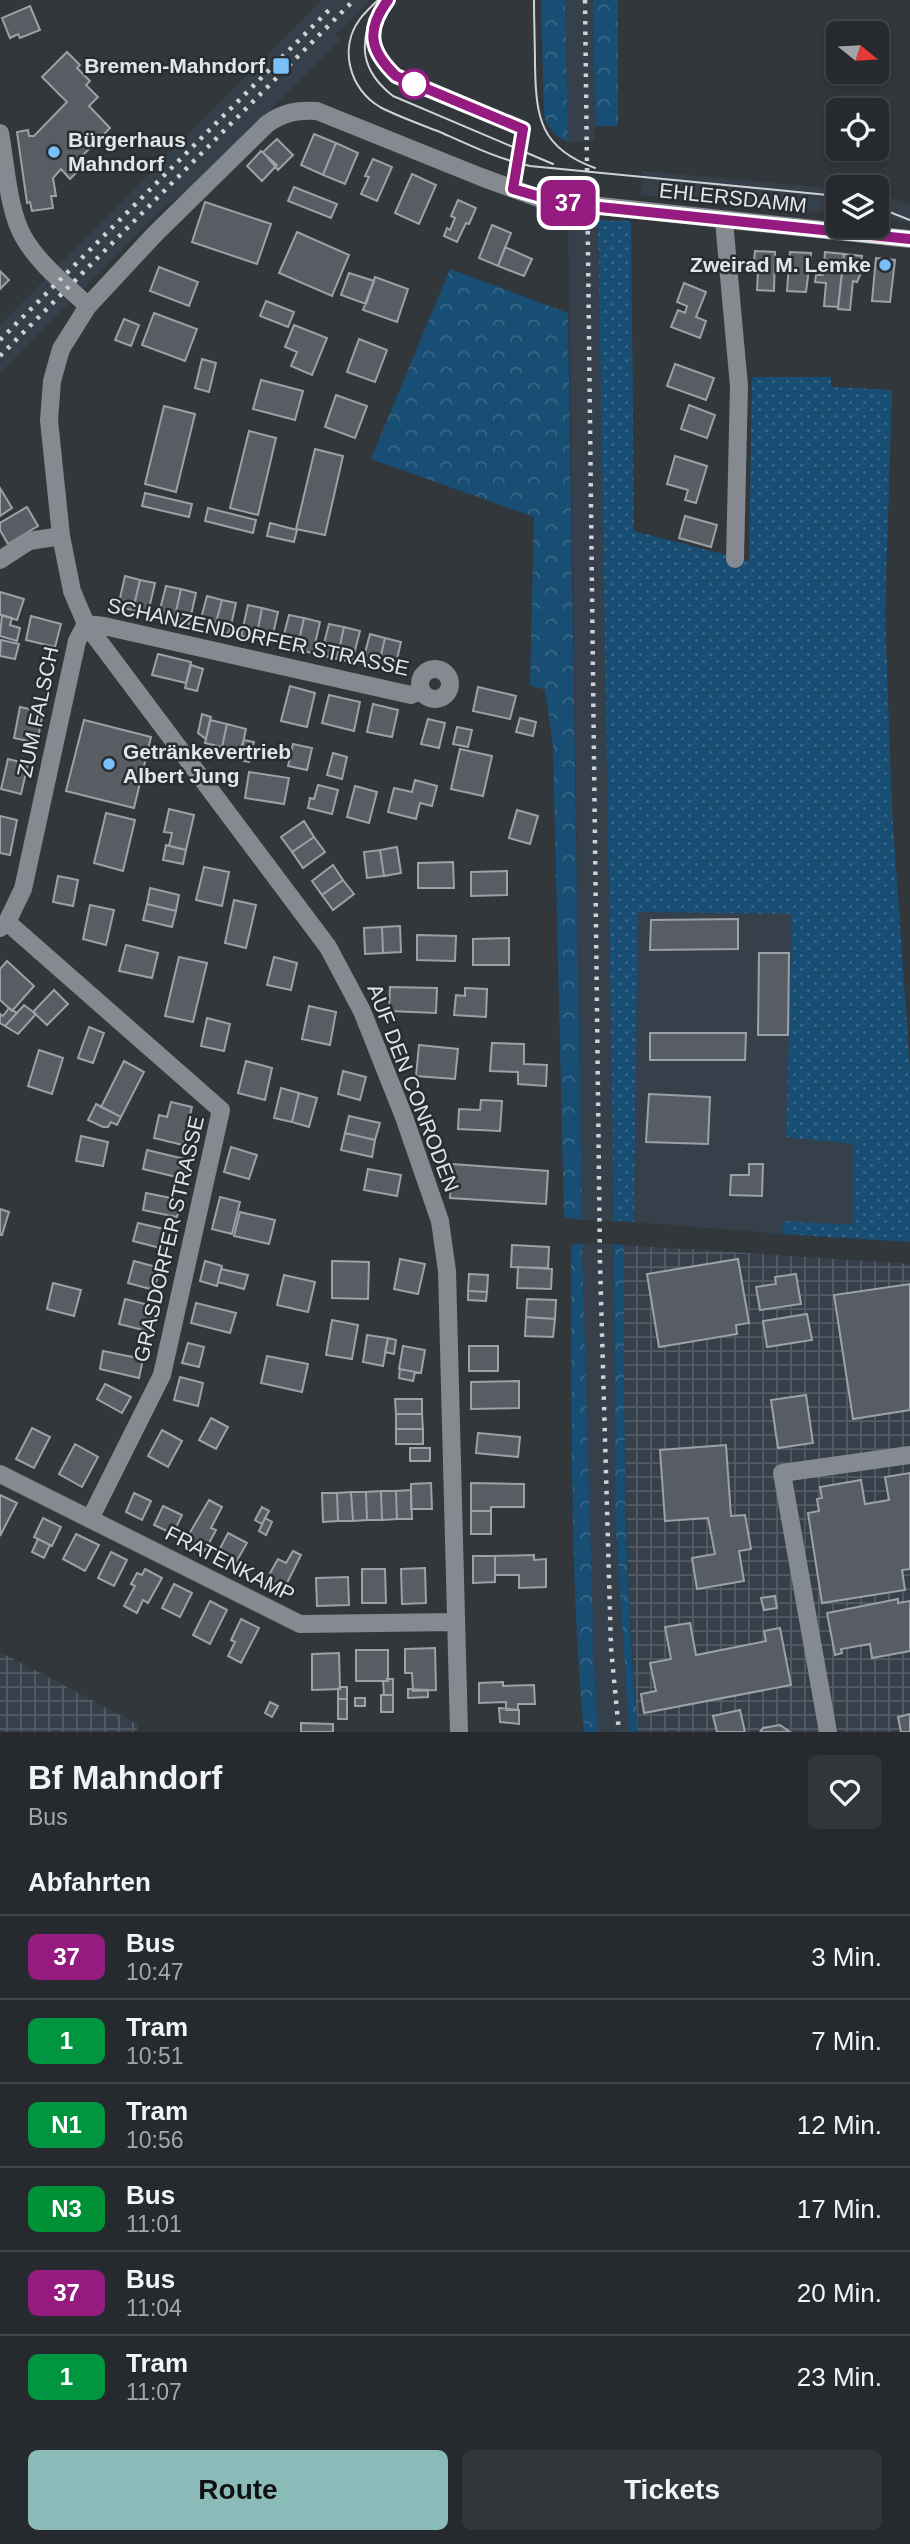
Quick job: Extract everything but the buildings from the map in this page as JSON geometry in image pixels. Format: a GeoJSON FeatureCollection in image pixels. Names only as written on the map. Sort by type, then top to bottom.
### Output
{"type":"FeatureCollection","features":[{"type":"Feature","properties":{"kind":"street","name":"EHLERSDAMM"},"geometry":{"type":"LineString","coordinates":[[88,306],[241,148],[281,114],[297,110],[317,111],[544,200],[910,239]]}},
{"type":"Feature","properties":{"kind":"street"},"geometry":{"type":"LineString","coordinates":[[0,132],[15,217],[23,237],[36,256],[88,306]]}},
{"type":"Feature","properties":{"kind":"street"},"geometry":{"type":"LineString","coordinates":[[724,221],[739,386],[735,559]]}},
{"type":"Feature","properties":{"kind":"street","name":"AUF DEN CONRODEN"},"geometry":{"type":"LineString","coordinates":[[88,306],[61,349],[52,381],[49,420],[61,536],[72,591],[86,624],[328,947],[362,1011],[404,1117],[440,1221],[447,1272],[459,1732]]}},
{"type":"Feature","properties":{"kind":"street"},"geometry":{"type":"LineString","coordinates":[[0,560],[29,541],[61,536]]}},
{"type":"Feature","properties":{"kind":"street","name":"SCHANZENDORFER STRASSE"},"geometry":{"type":"LineString","coordinates":[[86,624],[411,695],[421,691]]}},
{"type":"Feature","properties":{"kind":"street","name":"ZUM FALSCH"},"geometry":{"type":"LineString","coordinates":[[3,925],[23,889],[77,641],[86,624]]}},
{"type":"Feature","properties":{"kind":"street","name":"GRASDORFER STRASSE"},"geometry":{"type":"LineString","coordinates":[[3,925],[221,1110],[162,1375],[90,1519]]}},
{"type":"Feature","properties":{"kind":"street"},"geometry":{"type":"LineString","coordinates":[[828,1732],[782,1473],[910,1455]]}},
{"type":"Feature","properties":{"kind":"street","name":"FRATENKAMP"},"geometry":{"type":"LineString","coordinates":[[0,1474],[300,1624],[315,1626],[456,1622]]}},
{"type":"Feature","properties":{"kind":"shaded area"},"geometry":{"type":"Polygon","coordinates":[[[321,0],[370,0],[336,34],[341,39],[199,181],[161,210],[0,373],[0,325],[321,0]]]}},
{"type":"Feature","properties":{"kind":"shaded area"},"geometry":{"type":"Polygon","coordinates":[[[565,0],[593,0],[595,141],[568,142],[565,0]]]}},
{"type":"Feature","properties":{"kind":"shaded area"},"geometry":{"type":"Polygon","coordinates":[[[642,171],[826,188],[826,213],[641,195],[642,171]]]}},
{"type":"Feature","properties":{"kind":"shaded area"},"geometry":{"type":"Polygon","coordinates":[[[889,197],[910,204],[910,225],[905,221],[889,219],[889,197]]]}},
{"type":"Feature","properties":{"kind":"shaded area"},"geometry":{"type":"Polygon","coordinates":[[[568,218],[598,220],[614,1221],[582,1220],[568,218]]]}},
{"type":"Feature","properties":{"kind":"shaded area"},"geometry":{"type":"Polygon","coordinates":[[[638,912],[793,914],[786,1136],[853,1143],[853,1226],[783,1221],[782,1234],[634,1222],[638,912]]]}},
{"type":"Feature","properties":{"kind":"shaded area"},"geometry":{"type":"Polygon","coordinates":[[[582,1243],[614,1244],[615,1518],[629,1732],[598,1732],[582,1243]]]}},
{"type":"Feature","properties":{"kind":"shaded area"},"geometry":{"type":"Polygon","coordinates":[[[624,1245],[910,1264],[910,1732],[638,1732],[629,1599],[624,1408],[624,1245]]]}},
{"type":"Feature","properties":{"kind":"shaded area"},"geometry":{"type":"Polygon","coordinates":[[[0,1652],[139,1725],[135,1732],[0,1732],[0,1652]]]}},
{"type":"Feature","properties":{"kind":"green space"},"geometry":{"type":"Polygon","coordinates":[[[541,0],[565,0],[568,142],[553,132],[544,116],[541,0]]]}},
{"type":"Feature","properties":{"kind":"green space"},"geometry":{"type":"Polygon","coordinates":[[[593,0],[618,0],[618,126],[595,126],[593,0]]]}},
{"type":"Feature","properties":{"kind":"green space"},"geometry":{"type":"Polygon","coordinates":[[[598,220],[631,221],[634,531],[749,561],[752,377],[831,377],[831,387],[892,390],[885,612],[892,812],[910,1068],[910,1242],[782,1234],[783,1221],[853,1225],[853,1144],[786,1137],[792,914],[638,912],[634,1222],[614,1221],[598,220]]]}},
{"type":"Feature","properties":{"kind":"green space"},"geometry":{"type":"Polygon","coordinates":[[[450,269],[568,313],[582,1220],[564,1217],[553,745],[545,690],[530,685],[534,517],[371,459],[450,269]]]}},
{"type":"Feature","properties":{"kind":"green space"},"geometry":{"type":"Polygon","coordinates":[[[582,1243],[598,1732],[584,1732],[574,1550],[571,1245],[582,1243]]]}},
{"type":"Feature","properties":{"kind":"green space"},"geometry":{"type":"Polygon","coordinates":[[[614,1244],[624,1245],[627,1550],[638,1732],[629,1732],[615,1518],[614,1244]]]}},
{"type":"Feature","properties":{"kind":"tram line"},"geometry":{"type":"LineString","coordinates":[[378,0],[353,30],[350,68],[361,90],[370,100],[402,117],[495,156],[530,166],[826,195]]}},
{"type":"Feature","properties":{"kind":"tram line"},"geometry":{"type":"LineString","coordinates":[[534,0],[536,84],[540,116],[552,141],[577,160],[595,168]]}},
{"type":"Feature","properties":{"kind":"tram line"},"geometry":{"type":"LineString","coordinates":[[375,9],[365,45],[369,67],[382,87],[393,96],[553,164]]}},
{"type":"Feature","properties":{"kind":"tram line"},"geometry":{"type":"LineString","coordinates":[[889,212],[910,220]]}},
{"type":"Feature","properties":{"kind":"railway"},"geometry":{"type":"LineString","coordinates":[[0,356],[354,0]]}},
{"type":"Feature","properties":{"kind":"railway"},"geometry":{"type":"LineString","coordinates":[[585,0],[600,1264],[611,1648],[619,1732]]}},
{"type":"Feature","properties":{"kind":"railway"},"geometry":{"type":"LineString","coordinates":[[0,340],[329,10]]}},
{"type":"Feature","properties":{"kind":"bus line","name":"37"},"geometry":{"type":"LineString","coordinates":[[388,0],[377,18],[374,34],[374,50],[380,61],[396,76],[523,129],[513,189],[561,203],[910,239]]}},
{"type":"Feature","properties":{"kind":"place","name":"Bremen-Mahndorf"},"geometry":{"type":"Point","coordinates":[281,66]}},
{"type":"Feature","properties":{"kind":"place","name":"Bürgerhaus Mahndorf"},"geometry":{"type":"Point","coordinates":[54,152]}},
{"type":"Feature","properties":{"kind":"place","name":"Zweirad M. Lemke"},"geometry":{"type":"Point","coordinates":[885,265]}},
{"type":"Feature","properties":{"kind":"place","name":"Getränkevertrieb Albert Jung"},"geometry":{"type":"Point","coordinates":[109,764]}}]}
